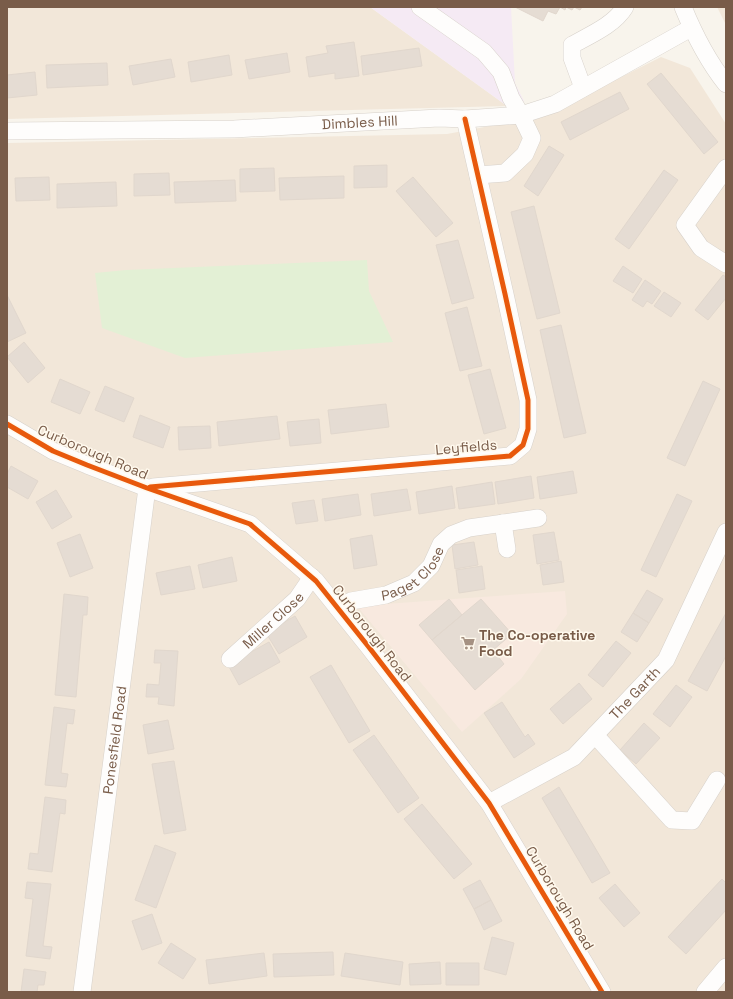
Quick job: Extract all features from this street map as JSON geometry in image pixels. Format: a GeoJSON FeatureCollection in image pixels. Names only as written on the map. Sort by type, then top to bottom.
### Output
{"type":"FeatureCollection","features":[{"type":"Feature","properties":{"kind":"street"},"geometry":{"type":"LineString","coordinates":[[420,7],[484,52],[501,72],[511,98],[532,138],[526,154],[505,173],[478,175]]}},
{"type":"Feature","properties":{"kind":"street"},"geometry":{"type":"LineString","coordinates":[[583,88],[572,58],[572,45],[606,26],[622,12],[625,7]]}},
{"type":"Feature","properties":{"kind":"street"},"geometry":{"type":"LineString","coordinates":[[683,7],[691,28],[704,53],[726,84]]}},
{"type":"Feature","properties":{"kind":"street","name":"Dimbles Hill"},"geometry":{"type":"LineString","coordinates":[[7,131],[234,129],[439,118],[465,119],[521,115],[555,104],[691,28]]}},
{"type":"Feature","properties":{"kind":"street","name":"Leyfields"},"geometry":{"type":"LineString","coordinates":[[146,488],[510,456],[523,445],[528,429],[528,400],[465,119]]}},
{"type":"Feature","properties":{"kind":"street"},"geometry":{"type":"LineString","coordinates":[[726,168],[685,225],[701,248],[726,264]]}},
{"type":"Feature","properties":{"kind":"street","name":"Curborough Road"},"geometry":{"type":"LineString","coordinates":[[7,424],[53,451],[146,488],[250,524],[312,577],[489,803],[602,992]]}},
{"type":"Feature","properties":{"kind":"street","name":"Ponesfield Road"},"geometry":{"type":"LineString","coordinates":[[82,992],[146,488]]}},
{"type":"Feature","properties":{"kind":"street","name":"Paget Close"},"geometry":{"type":"LineString","coordinates":[[337,607],[351,601],[386,595],[414,583],[430,566],[441,544],[451,535],[469,528],[538,518]]}},
{"type":"Feature","properties":{"kind":"street"},"geometry":{"type":"LineString","coordinates":[[503,523],[507,549]]}},
{"type":"Feature","properties":{"kind":"street","name":"The Garth"},"geometry":{"type":"LineString","coordinates":[[489,803],[574,758],[666,660],[726,532]]}},
{"type":"Feature","properties":{"kind":"street","name":"Miller Close"},"geometry":{"type":"LineString","coordinates":[[230,659],[297,598],[312,577]]}},
{"type":"Feature","properties":{"kind":"street"},"geometry":{"type":"LineString","coordinates":[[595,735],[672,820],[692,821],[717,780]]}},
{"type":"Feature","properties":{"kind":"street"},"geometry":{"type":"LineString","coordinates":[[705,992],[726,967]]}},
{"type":"Feature","properties":{"kind":"shaded area"},"geometry":{"type":"Polygon","coordinates":[[[7,7],[370,7],[507,106],[7,119],[7,7]]]}},
{"type":"Feature","properties":{"kind":"shaded area"},"geometry":{"type":"Polygon","coordinates":[[[370,7],[511,7],[515,83],[524,101],[507,106],[370,7]]]}},
{"type":"Feature","properties":{"kind":"shaded area"},"geometry":{"type":"Polygon","coordinates":[[[717,7],[726,7],[726,25],[717,7]]]}},
{"type":"Feature","properties":{"kind":"shaded area"},"geometry":{"type":"Polygon","coordinates":[[[661,57],[690,68],[726,124],[726,992],[7,992],[7,143],[447,134],[544,116],[661,57]]]}},
{"type":"Feature","properties":{"kind":"shaded area"},"geometry":{"type":"Polygon","coordinates":[[[565,591],[567,614],[521,679],[462,732],[357,606],[565,591]]]}},
{"type":"Feature","properties":{"kind":"green space"},"geometry":{"type":"Polygon","coordinates":[[[367,260],[369,291],[393,342],[185,358],[102,328],[95,273],[126,270],[367,260]]]}},
{"type":"Feature","properties":{"kind":"building"},"geometry":{"type":"Polygon","coordinates":[[[515,7],[560,7],[556,14],[548,11],[543,21],[515,7]]]}},
{"type":"Feature","properties":{"kind":"building"},"geometry":{"type":"Polygon","coordinates":[[[566,7],[574,7],[572,10],[566,7]]]}},
{"type":"Feature","properties":{"kind":"building"},"geometry":{"type":"Polygon","coordinates":[[[574,7],[582,7],[580,10],[574,7]]]}},
{"type":"Feature","properties":{"kind":"building"},"geometry":{"type":"Polygon","coordinates":[[[354,42],[359,76],[335,79],[335,73],[309,77],[306,57],[328,53],[326,46],[354,42]]]}},
{"type":"Feature","properties":{"kind":"building"},"geometry":{"type":"Polygon","coordinates":[[[419,48],[422,66],[363,75],[361,56],[419,48]]]}},
{"type":"Feature","properties":{"kind":"building"},"geometry":{"type":"Polygon","coordinates":[[[287,53],[290,72],[249,79],[245,60],[287,53]]]}},
{"type":"Feature","properties":{"kind":"building"},"geometry":{"type":"Polygon","coordinates":[[[229,55],[232,75],[191,82],[188,62],[229,55]]]}},
{"type":"Feature","properties":{"kind":"building"},"geometry":{"type":"Polygon","coordinates":[[[171,59],[175,77],[133,85],[129,66],[171,59]]]}},
{"type":"Feature","properties":{"kind":"building"},"geometry":{"type":"Polygon","coordinates":[[[107,63],[108,85],[47,88],[46,65],[107,63]]]}},
{"type":"Feature","properties":{"kind":"building"},"geometry":{"type":"Polygon","coordinates":[[[35,72],[37,95],[7,98],[7,75],[35,72]]]}},
{"type":"Feature","properties":{"kind":"building"},"geometry":{"type":"Polygon","coordinates":[[[661,73],[718,142],[704,154],[647,84],[661,73]]]}},
{"type":"Feature","properties":{"kind":"building"},"geometry":{"type":"Polygon","coordinates":[[[620,92],[629,109],[570,140],[561,122],[620,92]]]}},
{"type":"Feature","properties":{"kind":"building"},"geometry":{"type":"Polygon","coordinates":[[[549,146],[564,155],[538,196],[524,186],[549,146]]]}},
{"type":"Feature","properties":{"kind":"building"},"geometry":{"type":"Polygon","coordinates":[[[387,165],[387,187],[354,188],[354,166],[387,165]]]}},
{"type":"Feature","properties":{"kind":"building"},"geometry":{"type":"Polygon","coordinates":[[[274,168],[275,191],[240,192],[240,169],[274,168]]]}},
{"type":"Feature","properties":{"kind":"building"},"geometry":{"type":"Polygon","coordinates":[[[664,170],[678,180],[629,249],[615,239],[664,170]]]}},
{"type":"Feature","properties":{"kind":"building"},"geometry":{"type":"Polygon","coordinates":[[[169,173],[170,195],[134,196],[134,174],[169,173]]]}},
{"type":"Feature","properties":{"kind":"building"},"geometry":{"type":"Polygon","coordinates":[[[344,176],[344,198],[280,200],[279,178],[344,176]]]}},
{"type":"Feature","properties":{"kind":"building"},"geometry":{"type":"Polygon","coordinates":[[[49,177],[50,200],[16,201],[15,178],[49,177]]]}},
{"type":"Feature","properties":{"kind":"building"},"geometry":{"type":"Polygon","coordinates":[[[413,177],[453,223],[436,237],[396,191],[413,177]]]}},
{"type":"Feature","properties":{"kind":"building"},"geometry":{"type":"Polygon","coordinates":[[[235,180],[236,201],[175,203],[174,182],[235,180]]]}},
{"type":"Feature","properties":{"kind":"building"},"geometry":{"type":"Polygon","coordinates":[[[116,182],[117,206],[57,208],[57,184],[116,182]]]}},
{"type":"Feature","properties":{"kind":"building"},"geometry":{"type":"Polygon","coordinates":[[[534,206],[560,313],[537,319],[511,212],[534,206]]]}},
{"type":"Feature","properties":{"kind":"building"},"geometry":{"type":"Polygon","coordinates":[[[458,240],[474,298],[452,304],[436,245],[458,240]]]}},
{"type":"Feature","properties":{"kind":"building"},"geometry":{"type":"Polygon","coordinates":[[[623,266],[642,279],[633,293],[613,281],[623,266]]]}},
{"type":"Feature","properties":{"kind":"building"},"geometry":{"type":"Polygon","coordinates":[[[723,275],[726,277],[726,298],[708,320],[695,310],[723,275]]]}},
{"type":"Feature","properties":{"kind":"building"},"geometry":{"type":"Polygon","coordinates":[[[645,280],[661,291],[652,304],[647,301],[643,307],[632,300],[645,280]]]}},
{"type":"Feature","properties":{"kind":"building"},"geometry":{"type":"Polygon","coordinates":[[[664,292],[681,303],[671,317],[654,306],[664,292]]]}},
{"type":"Feature","properties":{"kind":"building"},"geometry":{"type":"Polygon","coordinates":[[[7,295],[26,333],[7,342],[7,295]]]}},
{"type":"Feature","properties":{"kind":"building"},"geometry":{"type":"Polygon","coordinates":[[[467,307],[482,366],[460,371],[445,313],[467,307]]]}},
{"type":"Feature","properties":{"kind":"building"},"geometry":{"type":"Polygon","coordinates":[[[561,325],[586,433],[564,438],[540,330],[561,325]]]}},
{"type":"Feature","properties":{"kind":"building"},"geometry":{"type":"Polygon","coordinates":[[[24,342],[45,368],[28,383],[7,357],[24,342]]]}},
{"type":"Feature","properties":{"kind":"building"},"geometry":{"type":"Polygon","coordinates":[[[490,369],[506,428],[484,434],[468,375],[490,369]]]}},
{"type":"Feature","properties":{"kind":"building"},"geometry":{"type":"Polygon","coordinates":[[[60,379],[90,392],[80,414],[51,402],[60,379]]]}},
{"type":"Feature","properties":{"kind":"building"},"geometry":{"type":"Polygon","coordinates":[[[703,381],[720,389],[685,466],[667,458],[703,381]]]}},
{"type":"Feature","properties":{"kind":"building"},"geometry":{"type":"Polygon","coordinates":[[[105,386],[134,398],[124,422],[95,410],[105,386]]]}},
{"type":"Feature","properties":{"kind":"building"},"geometry":{"type":"Polygon","coordinates":[[[386,404],[389,427],[331,434],[328,410],[386,404]]]}},
{"type":"Feature","properties":{"kind":"building"},"geometry":{"type":"Polygon","coordinates":[[[140,415],[170,427],[163,448],[133,437],[140,415]]]}},
{"type":"Feature","properties":{"kind":"building"},"geometry":{"type":"Polygon","coordinates":[[[277,416],[280,439],[219,446],[217,422],[277,416]]]}},
{"type":"Feature","properties":{"kind":"building"},"geometry":{"type":"Polygon","coordinates":[[[319,419],[321,443],[290,446],[287,422],[319,419]]]}},
{"type":"Feature","properties":{"kind":"building"},"geometry":{"type":"Polygon","coordinates":[[[210,426],[211,448],[179,450],[178,427],[210,426]]]}},
{"type":"Feature","properties":{"kind":"building"},"geometry":{"type":"Polygon","coordinates":[[[11,466],[38,481],[28,499],[7,487],[7,474],[11,466]]]}},
{"type":"Feature","properties":{"kind":"building"},"geometry":{"type":"Polygon","coordinates":[[[573,471],[577,493],[540,499],[537,477],[573,471]]]}},
{"type":"Feature","properties":{"kind":"building"},"geometry":{"type":"Polygon","coordinates":[[[531,476],[534,498],[498,504],[495,482],[531,476]]]}},
{"type":"Feature","properties":{"kind":"building"},"geometry":{"type":"Polygon","coordinates":[[[492,482],[495,504],[459,509],[456,488],[492,482]]]}},
{"type":"Feature","properties":{"kind":"building"},"geometry":{"type":"Polygon","coordinates":[[[452,486],[455,508],[419,514],[416,492],[452,486]]]}},
{"type":"Feature","properties":{"kind":"building"},"geometry":{"type":"Polygon","coordinates":[[[407,489],[411,510],[374,516],[371,494],[407,489]]]}},
{"type":"Feature","properties":{"kind":"building"},"geometry":{"type":"Polygon","coordinates":[[[56,490],[72,517],[52,529],[36,502],[56,490]]]}},
{"type":"Feature","properties":{"kind":"building"},"geometry":{"type":"Polygon","coordinates":[[[358,494],[361,515],[325,521],[322,499],[358,494]]]}},
{"type":"Feature","properties":{"kind":"building"},"geometry":{"type":"Polygon","coordinates":[[[677,494],[692,501],[656,577],[641,570],[677,494]]]}},
{"type":"Feature","properties":{"kind":"building"},"geometry":{"type":"Polygon","coordinates":[[[314,500],[318,521],[296,524],[292,503],[314,500]]]}},
{"type":"Feature","properties":{"kind":"building"},"geometry":{"type":"Polygon","coordinates":[[[554,532],[559,560],[537,564],[533,535],[554,532]]]}},
{"type":"Feature","properties":{"kind":"building"},"geometry":{"type":"Polygon","coordinates":[[[80,534],[93,568],[70,577],[57,543],[80,534]]]}},
{"type":"Feature","properties":{"kind":"building"},"geometry":{"type":"Polygon","coordinates":[[[372,535],[377,565],[354,569],[350,539],[372,535]]]}},
{"type":"Feature","properties":{"kind":"building"},"geometry":{"type":"Polygon","coordinates":[[[474,542],[478,565],[455,569],[452,545],[474,542]]]}},
{"type":"Feature","properties":{"kind":"building"},"geometry":{"type":"Polygon","coordinates":[[[232,557],[237,581],[203,588],[198,565],[232,557]]]}},
{"type":"Feature","properties":{"kind":"building"},"geometry":{"type":"Polygon","coordinates":[[[561,561],[564,582],[543,585],[540,565],[561,561]]]}},
{"type":"Feature","properties":{"kind":"building"},"geometry":{"type":"Polygon","coordinates":[[[190,566],[195,589],[161,595],[156,573],[190,566]]]}},
{"type":"Feature","properties":{"kind":"building"},"geometry":{"type":"Polygon","coordinates":[[[482,566],[485,589],[459,593],[456,570],[482,566]]]}},
{"type":"Feature","properties":{"kind":"building"},"geometry":{"type":"Polygon","coordinates":[[[647,590],[663,599],[649,623],[633,613],[647,590]]]}},
{"type":"Feature","properties":{"kind":"building"},"geometry":{"type":"Polygon","coordinates":[[[64,594],[88,597],[87,615],[83,615],[76,697],[55,695],[64,594]]]}},
{"type":"Feature","properties":{"kind":"building"},"geometry":{"type":"Polygon","coordinates":[[[449,599],[462,615],[432,640],[419,625],[449,599]]]}},
{"type":"Feature","properties":{"kind":"building","name":"The Co-operative Food"},"geometry":{"type":"Polygon","coordinates":[[[481,599],[512,634],[493,650],[504,664],[475,690],[432,640],[481,599]]]}},
{"type":"Feature","properties":{"kind":"building"},"geometry":{"type":"Polygon","coordinates":[[[633,613],[649,623],[637,642],[621,632],[633,613]]]}},
{"type":"Feature","properties":{"kind":"building"},"geometry":{"type":"Polygon","coordinates":[[[726,613],[726,656],[707,691],[688,681],[726,613]]]}},
{"type":"Feature","properties":{"kind":"building"},"geometry":{"type":"Polygon","coordinates":[[[295,616],[307,637],[279,654],[266,633],[295,616]]]}},
{"type":"Feature","properties":{"kind":"building"},"geometry":{"type":"Polygon","coordinates":[[[616,641],[631,653],[603,687],[588,675],[616,641]]]}},
{"type":"Feature","properties":{"kind":"building"},"geometry":{"type":"Polygon","coordinates":[[[269,642],[280,662],[239,685],[228,665],[269,642]]]}},
{"type":"Feature","properties":{"kind":"building"},"geometry":{"type":"Polygon","coordinates":[[[155,650],[178,651],[174,706],[158,704],[159,697],[146,697],[147,684],[159,685],[161,663],[154,663],[155,650]]]}},
{"type":"Feature","properties":{"kind":"building"},"geometry":{"type":"Polygon","coordinates":[[[331,665],[370,731],[349,743],[310,677],[331,665]]]}},
{"type":"Feature","properties":{"kind":"building"},"geometry":{"type":"Polygon","coordinates":[[[579,683],[592,699],[563,724],[550,709],[579,683]]]}},
{"type":"Feature","properties":{"kind":"building"},"geometry":{"type":"Polygon","coordinates":[[[676,685],[692,697],[670,727],[653,714],[676,685]]]}},
{"type":"Feature","properties":{"kind":"building"},"geometry":{"type":"Polygon","coordinates":[[[502,702],[525,737],[528,734],[535,744],[514,758],[484,713],[502,702]]]}},
{"type":"Feature","properties":{"kind":"building"},"geometry":{"type":"Polygon","coordinates":[[[54,707],[75,710],[73,724],[67,723],[61,773],[68,774],[66,787],[45,785],[54,707]]]}},
{"type":"Feature","properties":{"kind":"building"},"geometry":{"type":"Polygon","coordinates":[[[168,720],[174,749],[148,754],[143,725],[168,720]]]}},
{"type":"Feature","properties":{"kind":"building"},"geometry":{"type":"Polygon","coordinates":[[[644,723],[660,738],[636,764],[620,750],[644,723]]]}},
{"type":"Feature","properties":{"kind":"building"},"geometry":{"type":"Polygon","coordinates":[[[374,735],[419,798],[398,813],[353,750],[374,735]]]}},
{"type":"Feature","properties":{"kind":"building"},"geometry":{"type":"Polygon","coordinates":[[[174,761],[186,830],[164,834],[152,764],[174,761]]]}},
{"type":"Feature","properties":{"kind":"building"},"geometry":{"type":"Polygon","coordinates":[[[559,787],[610,873],[592,883],[542,798],[559,787]]]}},
{"type":"Feature","properties":{"kind":"building"},"geometry":{"type":"Polygon","coordinates":[[[45,797],[66,800],[65,814],[60,813],[52,872],[28,869],[30,853],[38,854],[45,797]]]}},
{"type":"Feature","properties":{"kind":"building"},"geometry":{"type":"Polygon","coordinates":[[[422,804],[472,864],[454,879],[404,819],[422,804]]]}},
{"type":"Feature","properties":{"kind":"building"},"geometry":{"type":"Polygon","coordinates":[[[155,845],[176,853],[156,908],[135,900],[155,845]]]}},
{"type":"Feature","properties":{"kind":"building"},"geometry":{"type":"Polygon","coordinates":[[[722,879],[726,883],[726,910],[686,954],[668,937],[722,879]]]}},
{"type":"Feature","properties":{"kind":"building"},"geometry":{"type":"Polygon","coordinates":[[[480,880],[491,900],[474,909],[463,889],[480,880]]]}},
{"type":"Feature","properties":{"kind":"building"},"geometry":{"type":"Polygon","coordinates":[[[27,882],[51,884],[43,946],[52,947],[50,959],[26,956],[33,899],[25,898],[27,882]]]}},
{"type":"Feature","properties":{"kind":"building"},"geometry":{"type":"Polygon","coordinates":[[[615,884],[640,913],[624,927],[599,898],[615,884]]]}},
{"type":"Feature","properties":{"kind":"building"},"geometry":{"type":"Polygon","coordinates":[[[491,900],[502,921],[484,930],[474,909],[491,900]]]}},
{"type":"Feature","properties":{"kind":"building"},"geometry":{"type":"Polygon","coordinates":[[[152,914],[162,943],[142,950],[132,921],[152,914]]]}},
{"type":"Feature","properties":{"kind":"building"},"geometry":{"type":"Polygon","coordinates":[[[492,937],[514,943],[506,975],[484,969],[492,937]]]}},
{"type":"Feature","properties":{"kind":"building"},"geometry":{"type":"Polygon","coordinates":[[[171,943],[196,959],[183,979],[158,963],[171,943]]]}},
{"type":"Feature","properties":{"kind":"building"},"geometry":{"type":"Polygon","coordinates":[[[333,952],[334,975],[274,977],[273,954],[333,952]]]}},
{"type":"Feature","properties":{"kind":"building"},"geometry":{"type":"Polygon","coordinates":[[[264,953],[267,976],[209,984],[206,960],[264,953]]]}},
{"type":"Feature","properties":{"kind":"building"},"geometry":{"type":"Polygon","coordinates":[[[345,953],[403,962],[400,985],[341,976],[345,953]]]}},
{"type":"Feature","properties":{"kind":"building"},"geometry":{"type":"Polygon","coordinates":[[[440,962],[441,984],[410,985],[409,964],[440,962]]]}},
{"type":"Feature","properties":{"kind":"building"},"geometry":{"type":"Polygon","coordinates":[[[446,963],[479,963],[479,985],[446,985],[446,963]]]}},
{"type":"Feature","properties":{"kind":"building"},"geometry":{"type":"Polygon","coordinates":[[[24,969],[46,972],[44,985],[38,985],[37,992],[21,992],[24,969]]]}},
{"type":"Feature","properties":{"kind":"cycle path"},"geometry":{"type":"LineString","coordinates":[[150,487],[510,456],[523,445],[528,429],[528,400],[465,119]]}},
{"type":"Feature","properties":{"kind":"cycle path"},"geometry":{"type":"LineString","coordinates":[[7,424],[53,451],[87,465],[147,488],[250,524],[316,581],[489,803],[602,992]]}},
{"type":"Feature","properties":{"kind":"place","name":"The Co-operative Food"},"geometry":{"type":"Point","coordinates":[468,643]}}]}
